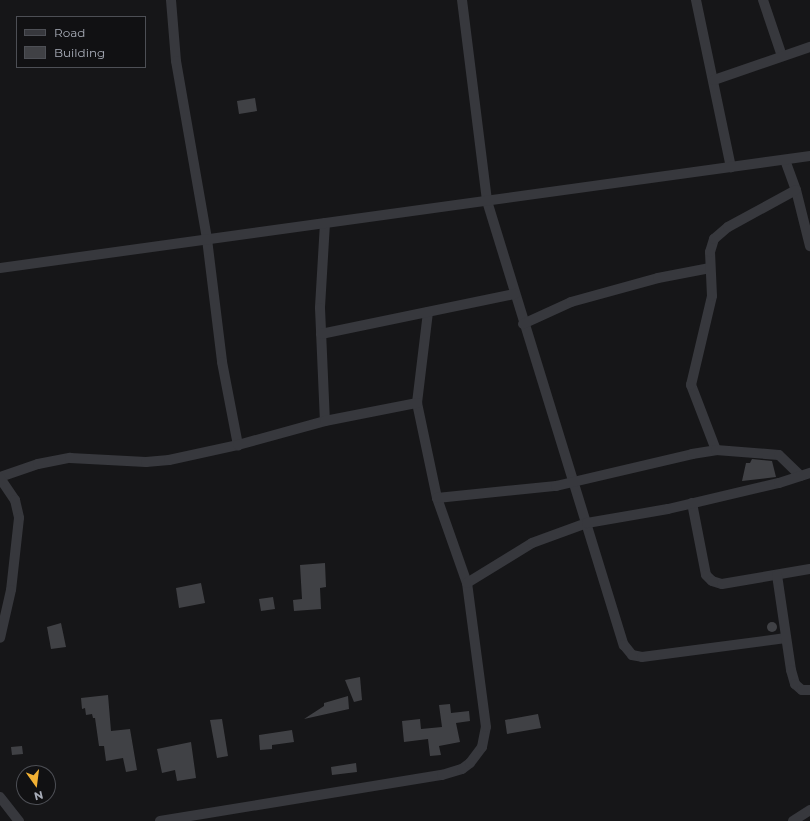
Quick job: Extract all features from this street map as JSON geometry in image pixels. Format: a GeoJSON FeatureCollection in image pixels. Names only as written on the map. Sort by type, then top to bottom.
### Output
{"type":"FeatureCollection","features":[{"type":"Feature","properties":{"kind":"street"},"geometry":{"type":"LineString","coordinates":[[171,0],[176,61],[207,239],[222,362],[238,445]]}},
{"type":"Feature","properties":{"kind":"street"},"geometry":{"type":"LineString","coordinates":[[462,0],[487,201],[523,324],[576,482],[586,523],[624,645],[632,655],[642,657],[786,638]]}},
{"type":"Feature","properties":{"kind":"street"},"geometry":{"type":"LineString","coordinates":[[696,0],[714,80],[731,167]]}},
{"type":"Feature","properties":{"kind":"street"},"geometry":{"type":"LineString","coordinates":[[763,0],[782,56]]}},
{"type":"Feature","properties":{"kind":"street"},"geometry":{"type":"LineString","coordinates":[[714,80],[810,46]]}},
{"type":"Feature","properties":{"kind":"street"},"geometry":{"type":"LineString","coordinates":[[0,268],[810,156]]}},
{"type":"Feature","properties":{"kind":"street"},"geometry":{"type":"LineString","coordinates":[[785,160],[796,190],[810,246]]}},
{"type":"Feature","properties":{"kind":"street"},"geometry":{"type":"LineString","coordinates":[[716,450],[691,385],[712,296],[710,252],[714,239],[728,227],[796,190]]}},
{"type":"Feature","properties":{"kind":"street"},"geometry":{"type":"LineString","coordinates":[[324,223],[321,334],[325,421]]}},
{"type":"Feature","properties":{"kind":"street"},"geometry":{"type":"LineString","coordinates":[[523,324],[570,302],[658,278],[710,268]]}},
{"type":"Feature","properties":{"kind":"street"},"geometry":{"type":"LineString","coordinates":[[321,334],[515,294]]}},
{"type":"Feature","properties":{"kind":"street"},"geometry":{"type":"LineString","coordinates":[[160,821],[442,775],[462,769],[470,763],[482,747],[486,727],[467,583],[437,498],[417,403],[428,312]]}},
{"type":"Feature","properties":{"kind":"street"},"geometry":{"type":"LineString","coordinates":[[0,638],[3,609],[16,558],[19,518],[15,500],[0,478],[38,464],[70,458],[146,462],[238,445],[325,421],[417,403]]}},
{"type":"Feature","properties":{"kind":"street"},"geometry":{"type":"LineString","coordinates":[[437,498],[556,486],[692,454],[716,450],[779,455],[806,474]]}},
{"type":"Feature","properties":{"kind":"street"},"geometry":{"type":"LineString","coordinates":[[467,583],[532,543],[586,523],[692,503],[806,474]]}},
{"type":"Feature","properties":{"kind":"street"},"geometry":{"type":"LineString","coordinates":[[692,503],[706,575],[712,581],[722,584],[810,569]]}},
{"type":"Feature","properties":{"kind":"street"},"geometry":{"type":"LineString","coordinates":[[777,575],[786,638],[795,684],[802,690],[810,690]]}},
{"type":"Feature","properties":{"kind":"street"},"geometry":{"type":"LineString","coordinates":[[0,797],[19,821]]}},
{"type":"Feature","properties":{"kind":"street"},"geometry":{"type":"LineString","coordinates":[[793,821],[810,810]]}},
{"type":"Feature","properties":{"kind":"building"},"geometry":{"type":"Polygon","coordinates":[[[255,98],[257,111],[239,114],[237,101],[255,98]]]}},
{"type":"Feature","properties":{"kind":"building"},"geometry":{"type":"Polygon","coordinates":[[[752,459],[772,461],[776,477],[742,481],[746,463],[750,463],[752,459]]]}},
{"type":"Feature","properties":{"kind":"building"},"geometry":{"type":"Polygon","coordinates":[[[325,563],[326,587],[320,588],[321,609],[294,611],[293,600],[302,599],[300,565],[325,563]]]}},
{"type":"Feature","properties":{"kind":"building"},"geometry":{"type":"Polygon","coordinates":[[[201,583],[205,603],[179,608],[176,588],[201,583]]]}},
{"type":"Feature","properties":{"kind":"building"},"geometry":{"type":"Polygon","coordinates":[[[273,597],[275,609],[261,611],[259,599],[273,597]]]}},
{"type":"Feature","properties":{"kind":"building"},"geometry":{"type":"Polygon","coordinates":[[[770,622],[774,622],[776,623],[776,631],[770,632],[767,629],[767,625],[770,622]]]}},
{"type":"Feature","properties":{"kind":"building"},"geometry":{"type":"Polygon","coordinates":[[[61,623],[66,647],[51,649],[47,627],[61,623]]]}},
{"type":"Feature","properties":{"kind":"building"},"geometry":{"type":"Polygon","coordinates":[[[360,677],[362,700],[354,702],[345,680],[360,677]]]}},
{"type":"Feature","properties":{"kind":"building"},"geometry":{"type":"Polygon","coordinates":[[[108,695],[111,731],[130,729],[137,770],[126,772],[123,758],[106,761],[104,746],[99,746],[95,718],[93,718],[92,714],[86,715],[85,708],[82,709],[81,698],[108,695]]]}},
{"type":"Feature","properties":{"kind":"building"},"geometry":{"type":"Polygon","coordinates":[[[348,696],[349,709],[304,719],[324,706],[324,703],[348,696]]]}},
{"type":"Feature","properties":{"kind":"building"},"geometry":{"type":"Polygon","coordinates":[[[450,704],[451,713],[469,711],[470,721],[456,723],[460,742],[439,746],[441,755],[430,756],[428,739],[404,742],[402,721],[420,719],[421,729],[442,727],[439,705],[450,704]]]}},
{"type":"Feature","properties":{"kind":"building"},"geometry":{"type":"Polygon","coordinates":[[[538,714],[541,728],[507,734],[505,720],[538,714]]]}},
{"type":"Feature","properties":{"kind":"building"},"geometry":{"type":"Polygon","coordinates":[[[222,719],[228,756],[217,758],[210,720],[222,719]]]}},
{"type":"Feature","properties":{"kind":"building"},"geometry":{"type":"Polygon","coordinates":[[[292,730],[294,742],[272,745],[272,749],[260,750],[259,735],[292,730]]]}},
{"type":"Feature","properties":{"kind":"building"},"geometry":{"type":"Polygon","coordinates":[[[191,742],[196,778],[177,781],[175,770],[162,773],[157,749],[191,742]]]}},
{"type":"Feature","properties":{"kind":"building"},"geometry":{"type":"Polygon","coordinates":[[[22,746],[23,754],[12,755],[11,747],[22,746]]]}},
{"type":"Feature","properties":{"kind":"building"},"geometry":{"type":"Polygon","coordinates":[[[356,763],[357,772],[332,775],[331,767],[356,763]]]}}]}
